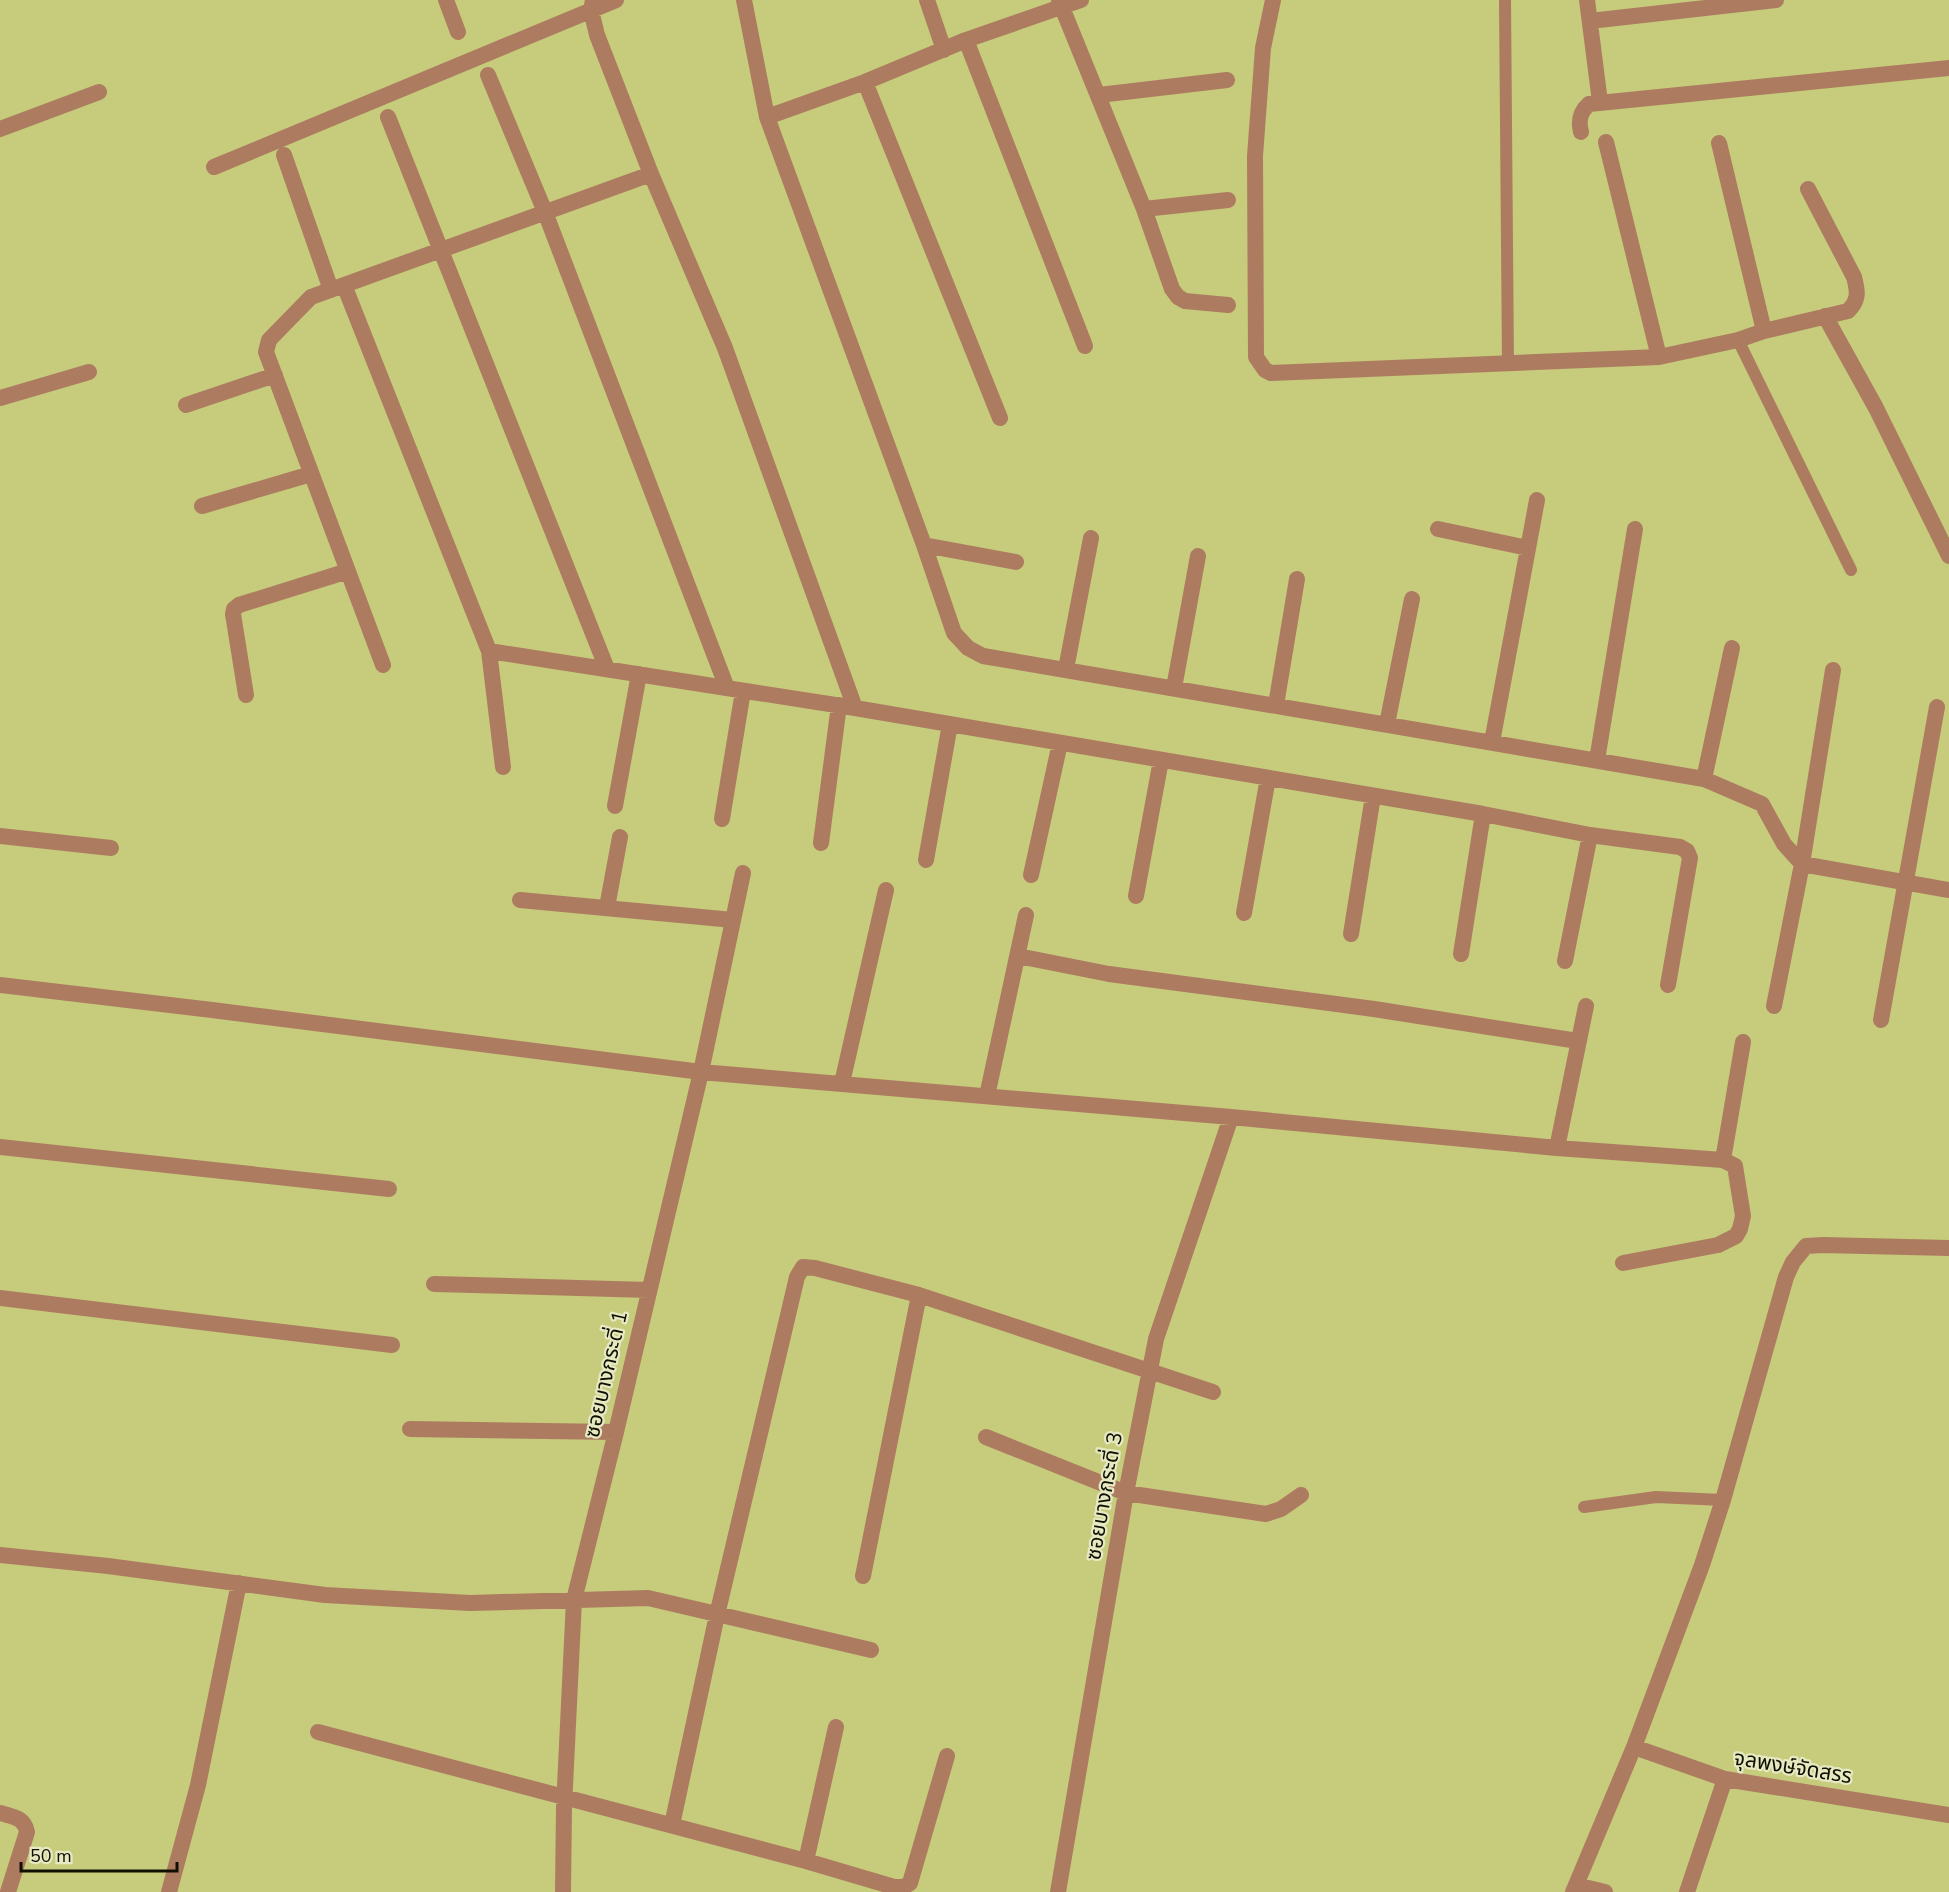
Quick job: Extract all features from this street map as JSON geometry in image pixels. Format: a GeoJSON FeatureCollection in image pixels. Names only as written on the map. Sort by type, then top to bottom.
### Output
{"type":"FeatureCollection","features":[{"type":"Feature","properties":{"kind":"street"},"geometry":{"type":"LineString","coordinates":[[446,0],[458,32]]}},
{"type":"Feature","properties":{"kind":"street"},"geometry":{"type":"LineString","coordinates":[[214,167],[584,7],[616,0]]}},
{"type":"Feature","properties":{"kind":"street"},"geometry":{"type":"LineString","coordinates":[[744,0],[767,117],[954,633],[968,648],[983,656],[1704,778],[1762,804],[1784,844],[1802,864],[1949,890]]}},
{"type":"Feature","properties":{"kind":"street"},"geometry":{"type":"LineString","coordinates":[[927,0],[944,50]]}},
{"type":"Feature","properties":{"kind":"street"},"geometry":{"type":"LineString","coordinates":[[767,117],[1060,4],[1081,0]]}},
{"type":"Feature","properties":{"kind":"street"},"geometry":{"type":"LineString","coordinates":[[1273,0],[1263,48],[1255,156],[1256,357],[1265,370],[1278,374],[1659,357],[1738,340],[1848,311],[1855,304],[1858,292],[1854,277],[1808,189]]}},
{"type":"Feature","properties":{"kind":"street"},"geometry":{"type":"LineString","coordinates":[[1587,0],[1600,102]]}},
{"type":"Feature","properties":{"kind":"street"},"geometry":{"type":"LineString","coordinates":[[1590,21],[1776,0]]}},
{"type":"Feature","properties":{"kind":"street"},"geometry":{"type":"LineString","coordinates":[[1060,4],[1144,209],[1172,289],[1178,297],[1185,301],[1228,305]]}},
{"type":"Feature","properties":{"kind":"street"},"geometry":{"type":"LineString","coordinates":[[584,7],[651,174],[725,348],[847,706],[821,843]]}},
{"type":"Feature","properties":{"kind":"street"},"geometry":{"type":"LineString","coordinates":[[966,40],[1085,346]]}},
{"type":"Feature","properties":{"kind":"street"},"geometry":{"type":"LineString","coordinates":[[1581,132],[1579,125],[1582,110],[1589,104],[1600,102],[1949,68]]}},
{"type":"Feature","properties":{"kind":"street"},"geometry":{"type":"LineString","coordinates":[[488,75],[735,689],[722,819]]}},
{"type":"Feature","properties":{"kind":"street"},"geometry":{"type":"LineString","coordinates":[[1099,95],[1227,80]]}},
{"type":"Feature","properties":{"kind":"street"},"geometry":{"type":"LineString","coordinates":[[864,81],[1000,418]]}},
{"type":"Feature","properties":{"kind":"street"},"geometry":{"type":"LineString","coordinates":[[0,129],[99,92]]}},
{"type":"Feature","properties":{"kind":"street"},"geometry":{"type":"LineString","coordinates":[[388,117],[607,669]]}},
{"type":"Feature","properties":{"kind":"street"},"geometry":{"type":"LineString","coordinates":[[1606,142],[1659,357]]}},
{"type":"Feature","properties":{"kind":"street"},"geometry":{"type":"LineString","coordinates":[[1719,143],[1764,332]]}},
{"type":"Feature","properties":{"kind":"street"},"geometry":{"type":"LineString","coordinates":[[284,155],[489,651],[503,767]]}},
{"type":"Feature","properties":{"kind":"street"},"geometry":{"type":"LineString","coordinates":[[383,665],[266,352],[269,340],[311,297],[651,174]]}},
{"type":"Feature","properties":{"kind":"street"},"geometry":{"type":"LineString","coordinates":[[1144,209],[1228,200]]}},
{"type":"Feature","properties":{"kind":"street"},"geometry":{"type":"LineString","coordinates":[[1825,316],[1876,408],[1949,556]]}},
{"type":"Feature","properties":{"kind":"street"},"geometry":{"type":"LineString","coordinates":[[0,398],[89,372]]}},
{"type":"Feature","properties":{"kind":"street"},"geometry":{"type":"LineString","coordinates":[[186,405],[275,375]]}},
{"type":"Feature","properties":{"kind":"street"},"geometry":{"type":"LineString","coordinates":[[202,506],[312,474]]}},
{"type":"Feature","properties":{"kind":"street"},"geometry":{"type":"LineString","coordinates":[[1492,742],[1537,500]]}},
{"type":"Feature","properties":{"kind":"street"},"geometry":{"type":"LineString","coordinates":[[1438,529],[1528,548]]}},
{"type":"Feature","properties":{"kind":"street"},"geometry":{"type":"LineString","coordinates":[[1597,760],[1635,529]]}},
{"type":"Feature","properties":{"kind":"street"},"geometry":{"type":"LineString","coordinates":[[1066,669],[1091,538]]}},
{"type":"Feature","properties":{"kind":"street"},"geometry":{"type":"LineString","coordinates":[[924,545],[1016,562]]}},
{"type":"Feature","properties":{"kind":"street"},"geometry":{"type":"LineString","coordinates":[[1174,688],[1198,556]]}},
{"type":"Feature","properties":{"kind":"street"},"geometry":{"type":"LineString","coordinates":[[246,695],[234,609],[239,605],[348,571]]}},
{"type":"Feature","properties":{"kind":"street"},"geometry":{"type":"LineString","coordinates":[[1276,705],[1297,579]]}},
{"type":"Feature","properties":{"kind":"street"},"geometry":{"type":"LineString","coordinates":[[1387,724],[1412,599]]}},
{"type":"Feature","properties":{"kind":"street"},"geometry":{"type":"LineString","coordinates":[[1704,778],[1732,648]]}},
{"type":"Feature","properties":{"kind":"street"},"geometry":{"type":"LineString","coordinates":[[489,651],[847,706],[1484,814],[1590,835],[1680,847],[1689,854],[1690,858],[1668,985]]}},
{"type":"Feature","properties":{"kind":"street"},"geometry":{"type":"LineString","coordinates":[[1774,1006],[1802,864],[1833,670]]}},
{"type":"Feature","properties":{"kind":"street"},"geometry":{"type":"LineString","coordinates":[[615,807],[639,674]]}},
{"type":"Feature","properties":{"kind":"street"},"geometry":{"type":"LineString","coordinates":[[1881,1020],[1937,707]]}},
{"type":"Feature","properties":{"kind":"street"},"geometry":{"type":"LineString","coordinates":[[926,860],[950,724]]}},
{"type":"Feature","properties":{"kind":"street"},"geometry":{"type":"LineString","coordinates":[[1031,875],[1060,742]]}},
{"type":"Feature","properties":{"kind":"street"},"geometry":{"type":"LineString","coordinates":[[1136,896],[1161,760]]}},
{"type":"Feature","properties":{"kind":"street"},"geometry":{"type":"LineString","coordinates":[[1244,913],[1268,778]]}},
{"type":"Feature","properties":{"kind":"street"},"geometry":{"type":"LineString","coordinates":[[1351,934],[1373,796]]}},
{"type":"Feature","properties":{"kind":"street"},"geometry":{"type":"LineString","coordinates":[[1461,954],[1484,814]]}},
{"type":"Feature","properties":{"kind":"street"},"geometry":{"type":"LineString","coordinates":[[1565,960],[1590,835]]}},
{"type":"Feature","properties":{"kind":"street"},"geometry":{"type":"LineString","coordinates":[[0,836],[111,848]]}},
{"type":"Feature","properties":{"kind":"street"},"geometry":{"type":"LineString","coordinates":[[607,907],[620,837]]}},
{"type":"Feature","properties":{"kind":"street","name":"ซอยบางกระดี่ 1"},"geometry":{"type":"LineString","coordinates":[[563,1892],[564,1797],[573,1600],[616,1432],[701,1072],[743,873]]}},
{"type":"Feature","properties":{"kind":"street"},"geometry":{"type":"LineString","coordinates":[[842,1083],[886,890]]}},
{"type":"Feature","properties":{"kind":"street"},"geometry":{"type":"LineString","coordinates":[[520,900],[733,920]]}},
{"type":"Feature","properties":{"kind":"street"},"geometry":{"type":"LineString","coordinates":[[987,1096],[1026,915]]}},
{"type":"Feature","properties":{"kind":"street"},"geometry":{"type":"LineString","coordinates":[[1018,956],[1109,974],[1374,1009],[1578,1041]]}},
{"type":"Feature","properties":{"kind":"street"},"geometry":{"type":"LineString","coordinates":[[0,985],[701,1072],[1231,1117],[1557,1148],[1723,1160],[1735,1166],[1743,1216],[1736,1236],[1718,1245],[1623,1263]]}},
{"type":"Feature","properties":{"kind":"street"},"geometry":{"type":"LineString","coordinates":[[1557,1148],[1586,1006]]}},
{"type":"Feature","properties":{"kind":"street"},"geometry":{"type":"LineString","coordinates":[[1723,1160],[1743,1042]]}},
{"type":"Feature","properties":{"kind":"street","name":"ซอยบางกระดี่ 3"},"geometry":{"type":"LineString","coordinates":[[1058,1892],[1126,1493],[1156,1339],[1231,1117]]}},
{"type":"Feature","properties":{"kind":"street"},"geometry":{"type":"LineString","coordinates":[[0,1147],[389,1189]]}},
{"type":"Feature","properties":{"kind":"street"},"geometry":{"type":"LineString","coordinates":[[1605,1892],[1574,1888],[1634,1747],[1702,1565],[1723,1500],[1786,1277],[1793,1262],[1806,1246],[1949,1248]]}},
{"type":"Feature","properties":{"kind":"street"},"geometry":{"type":"LineString","coordinates":[[672,1825],[717,1615],[797,1277],[803,1267],[815,1268],[919,1295],[1213,1392]]}},
{"type":"Feature","properties":{"kind":"street"},"geometry":{"type":"LineString","coordinates":[[434,1284],[649,1290]]}},
{"type":"Feature","properties":{"kind":"street"},"geometry":{"type":"LineString","coordinates":[[862,1576],[919,1295]]}},
{"type":"Feature","properties":{"kind":"street"},"geometry":{"type":"LineString","coordinates":[[0,1298],[392,1345]]}},
{"type":"Feature","properties":{"kind":"street"},"geometry":{"type":"LineString","coordinates":[[410,1429],[616,1432]]}},
{"type":"Feature","properties":{"kind":"street"},"geometry":{"type":"LineString","coordinates":[[986,1437],[1126,1493],[1266,1514],[1281,1509],[1301,1494]]}},
{"type":"Feature","properties":{"kind":"street"},"geometry":{"type":"LineString","coordinates":[[0,1555],[108,1566],[325,1594],[470,1603],[648,1598],[871,1650]]}},
{"type":"Feature","properties":{"kind":"street"},"geometry":{"type":"LineString","coordinates":[[169,1892],[198,1785],[239,1583]]}},
{"type":"Feature","properties":{"kind":"street"},"geometry":{"type":"LineString","coordinates":[[806,1861],[836,1727]]}},
{"type":"Feature","properties":{"kind":"street"},"geometry":{"type":"LineString","coordinates":[[318,1732],[806,1861],[894,1887],[904,1887],[910,1883],[947,1756]]}},
{"type":"Feature","properties":{"kind":"street","name":"จุลพงษ์จัดสรร"},"geometry":{"type":"LineString","coordinates":[[1634,1747],[1725,1779],[1949,1815]]}},
{"type":"Feature","properties":{"kind":"street"},"geometry":{"type":"LineString","coordinates":[[1687,1892],[1725,1779]]}},
{"type":"Feature","properties":{"kind":"street"},"geometry":{"type":"LineString","coordinates":[[0,1813],[21,1819],[25,1823],[27,1832],[8,1892]]}},
{"type":"Feature","properties":{"kind":"lane"},"geometry":{"type":"LineString","coordinates":[[1505,0],[1508,365]]}},
{"type":"Feature","properties":{"kind":"lane"},"geometry":{"type":"LineString","coordinates":[[1738,340],[1851,570]]}},
{"type":"Feature","properties":{"kind":"lane"},"geometry":{"type":"LineString","coordinates":[[1584,1507],[1656,1497],[1723,1500]]}}]}
